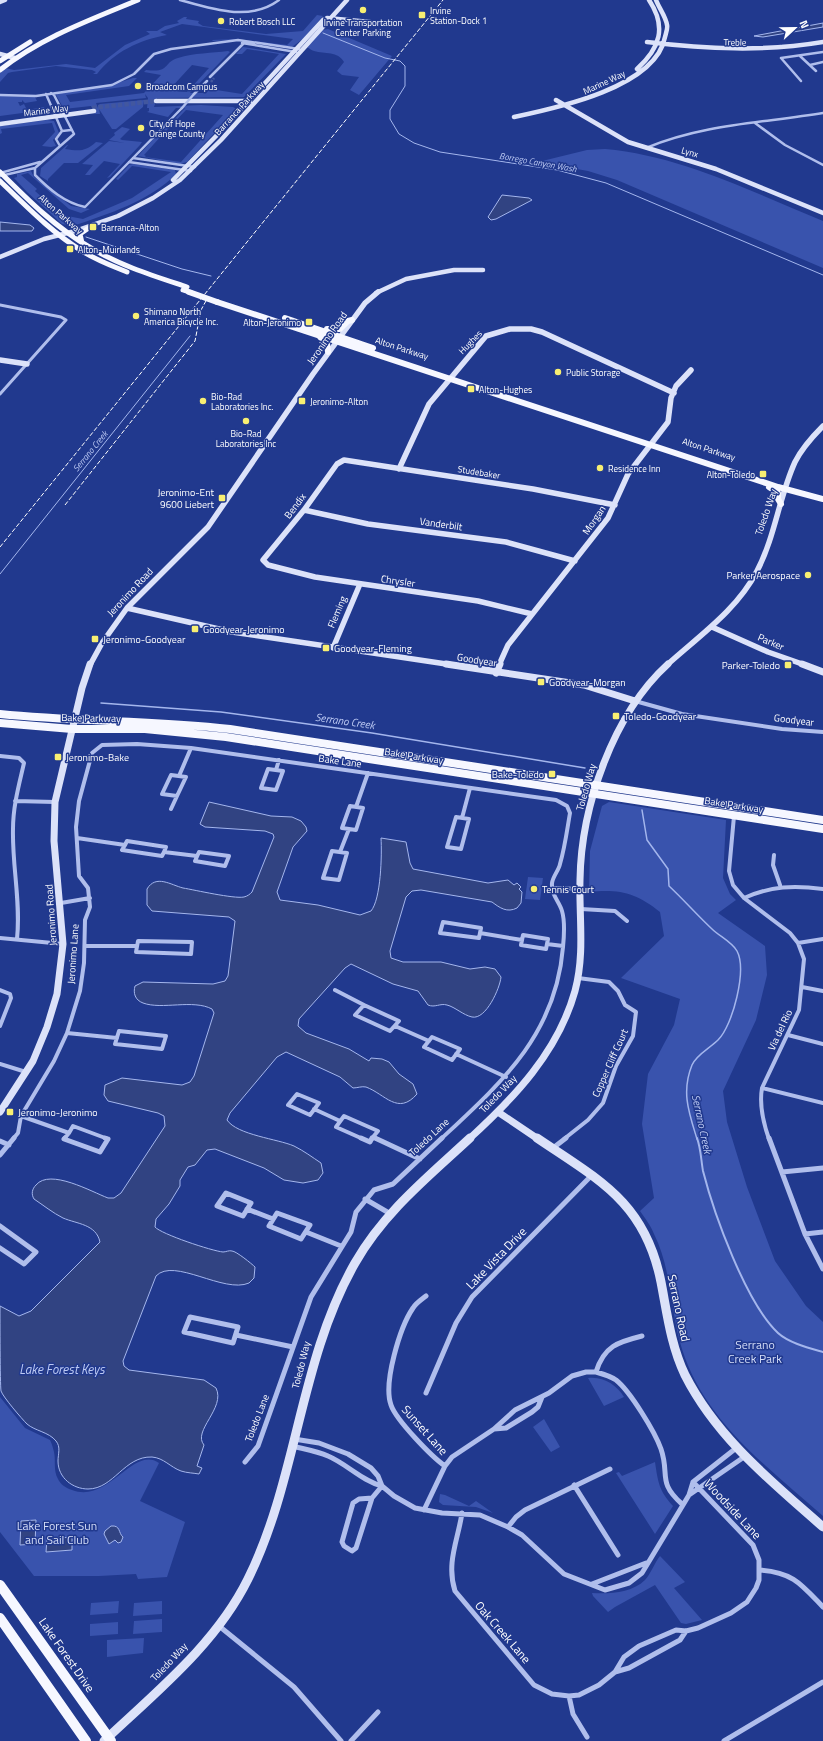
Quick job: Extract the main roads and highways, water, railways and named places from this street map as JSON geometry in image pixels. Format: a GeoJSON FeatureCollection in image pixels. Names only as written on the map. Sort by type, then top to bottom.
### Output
{"type":"FeatureCollection","features":[{"type":"Feature","properties":{"kind":"main road"},"geometry":{"type":"LineString","coordinates":[[0,2],[5,0]]}},
{"type":"Feature","properties":{"kind":"main road"},"geometry":{"type":"LineString","coordinates":[[0,61],[42,36],[126,0]]}},
{"type":"Feature","properties":{"kind":"main road"},"geometry":{"type":"LineString","coordinates":[[0,70],[15,58],[51,37],[138,0]]}},
{"type":"Feature","properties":{"kind":"main road","name":"Barranca Parkway"},"geometry":{"type":"LineString","coordinates":[[67,232],[93,225],[137,207],[170,187],[193,169],[255,103],[297,50],[340,0]]}},
{"type":"Feature","properties":{"kind":"main road","name":"Barranca Parkway"},"geometry":{"type":"LineString","coordinates":[[67,232],[136,202],[173,180],[186,168],[246,102],[347,0]]}},
{"type":"Feature","properties":{"kind":"main road","name":"Marine Way"},"geometry":{"type":"LineString","coordinates":[[563,104],[606,88],[624,78],[642,65],[658,43],[661,24],[657,12],[649,0]]}},
{"type":"Feature","properties":{"kind":"main road","name":"Marine Way"},"geometry":{"type":"LineString","coordinates":[[512,115],[563,104],[604,92],[633,77],[653,61],[664,44],[668,31],[664,12],[656,0]]}},
{"type":"Feature","properties":{"kind":"main road"},"geometry":{"type":"LineString","coordinates":[[325,18],[370,22]]}},
{"type":"Feature","properties":{"kind":"main road","name":"Treble"},"geometry":{"type":"LineString","coordinates":[[647,42],[722,50],[789,48],[823,42]]}},
{"type":"Feature","properties":{"kind":"main road"},"geometry":{"type":"LineString","coordinates":[[0,51],[8,56]]}},
{"type":"Feature","properties":{"kind":"main road"},"geometry":{"type":"LineString","coordinates":[[0,54],[15,58]]}},
{"type":"Feature","properties":{"kind":"main road","name":"Lynx"},"geometry":{"type":"LineString","coordinates":[[556,100],[610,133],[646,148],[709,167],[822,211]]}},
{"type":"Feature","properties":{"kind":"main road"},"geometry":{"type":"LineString","coordinates":[[155,103],[255,103]]}},
{"type":"Feature","properties":{"kind":"main road","name":"Marine Way"},"geometry":{"type":"LineString","coordinates":[[0,120],[93,110]]}},
{"type":"Feature","properties":{"kind":"main road","name":"Marine Way"},"geometry":{"type":"LineString","coordinates":[[0,124],[55,115]]}},
{"type":"Feature","properties":{"kind":"main road","name":"Alton Parkway"},"geometry":{"type":"LineString","coordinates":[[1,174],[67,232],[82,243],[130,267],[185,288]]}},
{"type":"Feature","properties":{"kind":"main road","name":"Alton Parkway"},"geometry":{"type":"LineString","coordinates":[[0,181],[59,235],[78,249],[108,264],[319,332],[823,499]]}},
{"type":"Feature","properties":{"kind":"main road"},"geometry":{"type":"LineString","coordinates":[[82,243],[80,234],[93,225]]}},
{"type":"Feature","properties":{"kind":"main road"},"geometry":{"type":"LineString","coordinates":[[0,257],[67,232]]}},
{"type":"Feature","properties":{"kind":"main road","name":"Jeronimo Road"},"geometry":{"type":"LineString","coordinates":[[0,1112],[26,1072],[41,1042],[54,1004],[60,977],[63,944],[61,903],[54,841],[56,802],[74,720],[89,667],[109,631],[126,608],[208,527],[328,352],[365,303],[377,293],[406,279],[454,270],[483,270]]}},
{"type":"Feature","properties":{"kind":"main road"},"geometry":{"type":"LineString","coordinates":[[328,352],[327,343],[319,332],[340,329],[348,321],[352,320]]}},
{"type":"Feature","properties":{"kind":"main road","name":"Hughes"},"geometry":{"type":"LineString","coordinates":[[398,469],[426,410],[451,376],[486,336],[510,329],[531,329],[551,336],[674,393]]}},
{"type":"Feature","properties":{"kind":"main road"},"geometry":{"type":"LineString","coordinates":[[0,360],[27,364]]}},
{"type":"Feature","properties":{"kind":"main road","name":"Morgan"},"geometry":{"type":"LineString","coordinates":[[496,673],[508,645],[608,518],[628,474],[668,422],[671,398],[676,386],[691,370]]}},
{"type":"Feature","properties":{"kind":"main road","name":"Toledo Way"},"geometry":{"type":"LineString","coordinates":[[108,1740],[162,1687],[219,1626],[248,1577],[272,1518],[318,1345],[329,1314],[355,1263],[389,1213],[498,1112],[530,1078],[564,1023],[578,978],[582,943],[580,889],[582,850],[595,794],[620,724],[635,701],[667,665],[712,627],[733,606],[755,574],[796,463],[809,440],[823,426]]}},
{"type":"Feature","properties":{"kind":"main road","name":"Alton Parkway"},"geometry":{"type":"LineString","coordinates":[[652,442],[743,475],[823,494]]}},
{"type":"Feature","properties":{"kind":"main road","name":"Studebaker"},"geometry":{"type":"LineString","coordinates":[[341,461],[348,460],[533,489],[615,505]]}},
{"type":"Feature","properties":{"kind":"main road","name":"Bendix"},"geometry":{"type":"LineString","coordinates":[[263,562],[264,557],[304,510],[337,464],[341,461]]}},
{"type":"Feature","properties":{"kind":"main road"},"geometry":{"type":"LineString","coordinates":[[743,475],[748,479],[773,488],[778,493],[778,499],[782,504]]}},
{"type":"Feature","properties":{"kind":"main road","name":"Vanderbilt"},"geometry":{"type":"LineString","coordinates":[[304,510],[368,524],[506,542],[575,561]]}},
{"type":"Feature","properties":{"kind":"main road","name":"Chrysler"},"geometry":{"type":"LineString","coordinates":[[263,562],[268,565],[313,576],[478,601],[532,614]]}},
{"type":"Feature","properties":{"kind":"main road","name":"Fleming"},"geometry":{"type":"LineString","coordinates":[[333,648],[360,584]]}},
{"type":"Feature","properties":{"kind":"main road","name":"Goodyear"},"geometry":{"type":"LineString","coordinates":[[126,608],[220,630],[496,673],[584,685],[635,701]]}},
{"type":"Feature","properties":{"kind":"main road","name":"Parker"},"geometry":{"type":"LineString","coordinates":[[712,627],[768,652],[823,672]]}},
{"type":"Feature","properties":{"kind":"main road","name":"Bake Parkway"},"geometry":{"type":"LineString","coordinates":[[0,714],[74,720],[195,724],[823,820]]}},
{"type":"Feature","properties":{"kind":"main road","name":"Bake Parkway"},"geometry":{"type":"LineString","coordinates":[[0,723],[72,729],[145,729],[226,737],[823,829]]}},
{"type":"Feature","properties":{"kind":"main road"},"geometry":{"type":"LineString","coordinates":[[734,816],[736,807]]}},
{"type":"Feature","properties":{"kind":"main road","name":"Serrano Road"},"geometry":{"type":"LineString","coordinates":[[498,1112],[593,1175],[610,1188],[628,1207],[650,1241],[658,1265],[674,1345],[684,1372],[705,1410],[744,1457],[823,1527]]}},
{"type":"Feature","properties":{"kind":"main road","name":"Lake Forest Drive"},"geometry":{"type":"LineString","coordinates":[[0,1585],[108,1740]]}},
{"type":"Feature","properties":{"kind":"main road"},"geometry":{"type":"LineString","coordinates":[[0,1618],[86,1741]]}},
{"type":"Feature","properties":{"kind":"water"},"geometry":{"type":"Polygon","coordinates":[[[823,23],[823,27],[763,37],[754,36],[823,23]]]}},
{"type":"Feature","properties":{"kind":"water"},"geometry":{"type":"Polygon","coordinates":[[[502,195],[529,198],[532,200],[496,219],[491,220],[488,217],[502,195]]]}},
{"type":"Feature","properties":{"kind":"water"},"geometry":{"type":"Polygon","coordinates":[[[0,222],[30,225],[34,228],[32,231],[0,231],[0,222]]]}},
{"type":"Feature","properties":{"kind":"water","name":"Lake Forest Keys"},"geometry":{"type":"Polygon","coordinates":[[[209,802],[271,816],[292,817],[301,821],[306,827],[307,831],[293,847],[277,892],[280,900],[318,905],[360,915],[371,911],[377,897],[379,887],[381,838],[406,842],[410,863],[413,869],[488,883],[508,880],[514,885],[517,883],[521,887],[519,889],[522,892],[521,903],[517,908],[507,910],[492,902],[421,890],[412,891],[406,897],[390,951],[391,958],[403,962],[441,962],[470,969],[485,967],[495,969],[501,977],[498,988],[487,1009],[477,1017],[469,1016],[447,1005],[428,1005],[418,991],[393,984],[351,964],[345,968],[299,1019],[298,1026],[306,1033],[349,1049],[369,1061],[371,1058],[382,1059],[389,1062],[399,1074],[413,1084],[417,1094],[404,1103],[398,1103],[366,1087],[353,1088],[340,1077],[286,1052],[277,1057],[230,1113],[227,1120],[232,1125],[248,1133],[287,1143],[305,1152],[321,1163],[323,1173],[318,1180],[303,1183],[284,1180],[264,1168],[215,1149],[207,1150],[195,1165],[188,1167],[180,1180],[180,1186],[169,1204],[156,1219],[155,1227],[176,1238],[198,1245],[217,1251],[234,1252],[255,1267],[254,1278],[249,1283],[239,1285],[226,1284],[175,1271],[164,1271],[156,1276],[123,1361],[124,1366],[129,1370],[204,1380],[216,1388],[218,1396],[217,1403],[202,1433],[201,1439],[204,1445],[197,1466],[202,1468],[199,1474],[186,1472],[181,1471],[156,1458],[142,1458],[126,1467],[112,1479],[97,1488],[82,1488],[72,1485],[61,1473],[58,1461],[58,1443],[50,1436],[27,1424],[2,1394],[0,1364],[0,1306],[19,1316],[31,1311],[100,1242],[98,1236],[90,1228],[80,1223],[63,1218],[34,1199],[32,1192],[36,1185],[42,1180],[61,1180],[108,1198],[114,1198],[121,1193],[165,1126],[164,1116],[158,1113],[108,1101],[104,1095],[105,1085],[122,1078],[182,1085],[190,1082],[194,1076],[214,1013],[212,1009],[196,1005],[151,1005],[143,1003],[135,996],[135,986],[143,982],[213,984],[225,981],[228,976],[235,921],[229,917],[152,911],[147,905],[147,889],[155,882],[159,881],[183,888],[223,896],[247,896],[252,892],[274,837],[273,834],[265,831],[205,827],[200,824],[209,802]]]}},
{"type":"Feature","properties":{"kind":"water"},"geometry":{"type":"Polygon","coordinates":[[[36,1520],[35,1544],[20,1545],[21,1521],[36,1520]]]}},
{"type":"Feature","properties":{"kind":"water"},"geometry":{"type":"Polygon","coordinates":[[[111,1526],[118,1528],[123,1537],[121,1542],[118,1543],[115,1540],[109,1544],[104,1534],[105,1531],[111,1526]]]}},
{"type":"Feature","properties":{"kind":"water"},"geometry":{"type":"Polygon","coordinates":[[[72,1537],[72,1550],[46,1552],[47,1539],[72,1537]]]}},
{"type":"Feature","properties":{"kind":"waterway","name":"Borrego Canyon Wash"},"geometry":{"type":"LineString","coordinates":[[323,33],[385,58],[400,61],[405,66],[405,86],[390,110],[390,119],[399,134],[414,143],[440,152],[557,170],[606,183],[823,275]]}},
{"type":"Feature","properties":{"kind":"waterway","name":"Serrano Creek"},"geometry":{"type":"LineString","coordinates":[[86,237],[182,269],[211,276]]}},
{"type":"Feature","properties":{"kind":"waterway","name":"Serrano Creek"},"geometry":{"type":"LineString","coordinates":[[0,574],[190,336]]}},
{"type":"Feature","properties":{"kind":"waterway","name":"Serrano Creek"},"geometry":{"type":"LineString","coordinates":[[101,703],[221,712],[372,733],[585,768]]}},
{"type":"Feature","properties":{"kind":"waterway","name":"Serrano Creek"},"geometry":{"type":"LineString","coordinates":[[642,810],[647,840],[668,869],[669,886],[712,929],[735,948],[740,960],[737,997],[729,1022],[724,1033],[718,1040],[694,1061],[689,1075],[687,1084],[687,1102],[697,1139]]}},
{"type":"Feature","properties":{"kind":"waterway","name":"Serrano Creek"},"geometry":{"type":"LineString","coordinates":[[697,1138],[703,1171],[723,1233],[743,1280],[754,1301],[766,1319],[783,1337],[799,1345],[823,1352]]}},
{"type":"Feature","properties":{"kind":"tunnel"},"geometry":{"type":"LineString","coordinates":[[211,82],[214,78]]}},
{"type":"Feature","properties":{"kind":"tunnel"},"geometry":{"type":"LineString","coordinates":[[92,108],[156,101]]}},
{"type":"Feature","properties":{"kind":"railway"},"geometry":{"type":"LineString","coordinates":[[0,547],[443,0]]}},
{"type":"Feature","properties":{"kind":"railway"},"geometry":{"type":"LineString","coordinates":[[65,505],[195,341],[201,310],[207,299]]}},
{"type":"Feature","properties":{"kind":"place","name":"Irvine Transportation Center Parking"},"geometry":{"type":"Point","coordinates":[363,10]}},
{"type":"Feature","properties":{"kind":"place","name":"Irvine Station-Dock 1"},"geometry":{"type":"Point","coordinates":[422,15]}},
{"type":"Feature","properties":{"kind":"place","name":"Robert Bosch LLC"},"geometry":{"type":"Point","coordinates":[221,21]}},
{"type":"Feature","properties":{"kind":"place","name":"Broadcom Campus"},"geometry":{"type":"Point","coordinates":[138,86]}},
{"type":"Feature","properties":{"kind":"place","name":"City of Hope Orange County"},"geometry":{"type":"Point","coordinates":[141,128]}},
{"type":"Feature","properties":{"kind":"place","name":"Barranca-Alton"},"geometry":{"type":"Point","coordinates":[93,227]}},
{"type":"Feature","properties":{"kind":"place","name":"Alton-Muirlands"},"geometry":{"type":"Point","coordinates":[70,249]}},
{"type":"Feature","properties":{"kind":"place","name":"Shimano North America Bicycle Inc."},"geometry":{"type":"Point","coordinates":[136,316]}},
{"type":"Feature","properties":{"kind":"place","name":"Alton-Jeronimo"},"geometry":{"type":"Point","coordinates":[309,322]}},
{"type":"Feature","properties":{"kind":"place","name":"Public Storage"},"geometry":{"type":"Point","coordinates":[558,372]}},
{"type":"Feature","properties":{"kind":"place","name":"Alton-Hughes"},"geometry":{"type":"Point","coordinates":[471,389]}},
{"type":"Feature","properties":{"kind":"place","name":"Bio-Rad Laboratories Inc."},"geometry":{"type":"Point","coordinates":[203,401]}},
{"type":"Feature","properties":{"kind":"place","name":"Jeronimo-Alton"},"geometry":{"type":"Point","coordinates":[302,401]}},
{"type":"Feature","properties":{"kind":"place","name":"Bio-Rad Laboratories Inc"},"geometry":{"type":"Point","coordinates":[246,421]}},
{"type":"Feature","properties":{"kind":"place","name":"Residence Inn"},"geometry":{"type":"Point","coordinates":[600,468]}},
{"type":"Feature","properties":{"kind":"place","name":"Alton-Toledo"},"geometry":{"type":"Point","coordinates":[763,474]}},
{"type":"Feature","properties":{"kind":"place","name":"Jeronimo-Ent 9600 Liebert"},"geometry":{"type":"Point","coordinates":[222,498]}},
{"type":"Feature","properties":{"kind":"place","name":"Parker Aerospace"},"geometry":{"type":"Point","coordinates":[808,575]}},
{"type":"Feature","properties":{"kind":"place","name":"Goodyear-Jeronimo"},"geometry":{"type":"Point","coordinates":[195,629]}},
{"type":"Feature","properties":{"kind":"place","name":"Jeronimo-Goodyear"},"geometry":{"type":"Point","coordinates":[95,639]}},
{"type":"Feature","properties":{"kind":"place","name":"Goodyear-Fleming"},"geometry":{"type":"Point","coordinates":[326,648]}},
{"type":"Feature","properties":{"kind":"place","name":"Parker-Toledo"},"geometry":{"type":"Point","coordinates":[788,665]}},
{"type":"Feature","properties":{"kind":"place","name":"Goodyear-Morgan"},"geometry":{"type":"Point","coordinates":[541,682]}},
{"type":"Feature","properties":{"kind":"place","name":"Toledo-Goodyear"},"geometry":{"type":"Point","coordinates":[616,716]}},
{"type":"Feature","properties":{"kind":"place","name":"Jeronimo-Bake"},"geometry":{"type":"Point","coordinates":[58,757]}},
{"type":"Feature","properties":{"kind":"place","name":"Bake-Toledo"},"geometry":{"type":"Point","coordinates":[552,774]}},
{"type":"Feature","properties":{"kind":"place","name":"Tennis Court"},"geometry":{"type":"Point","coordinates":[534,889]}},
{"type":"Feature","properties":{"kind":"place","name":"Jeronimo-Jeronimo"},"geometry":{"type":"Point","coordinates":[10,1112]}},
{"type":"Feature","properties":{"kind":"park label","name":"Serrano Creek Park"},"geometry":{"type":"Point","coordinates":[755,1351]}},
{"type":"Feature","properties":{"kind":"park label","name":"Lake Forest Sun and Sail Club"},"geometry":{"type":"Point","coordinates":[57,1532]}}]}
